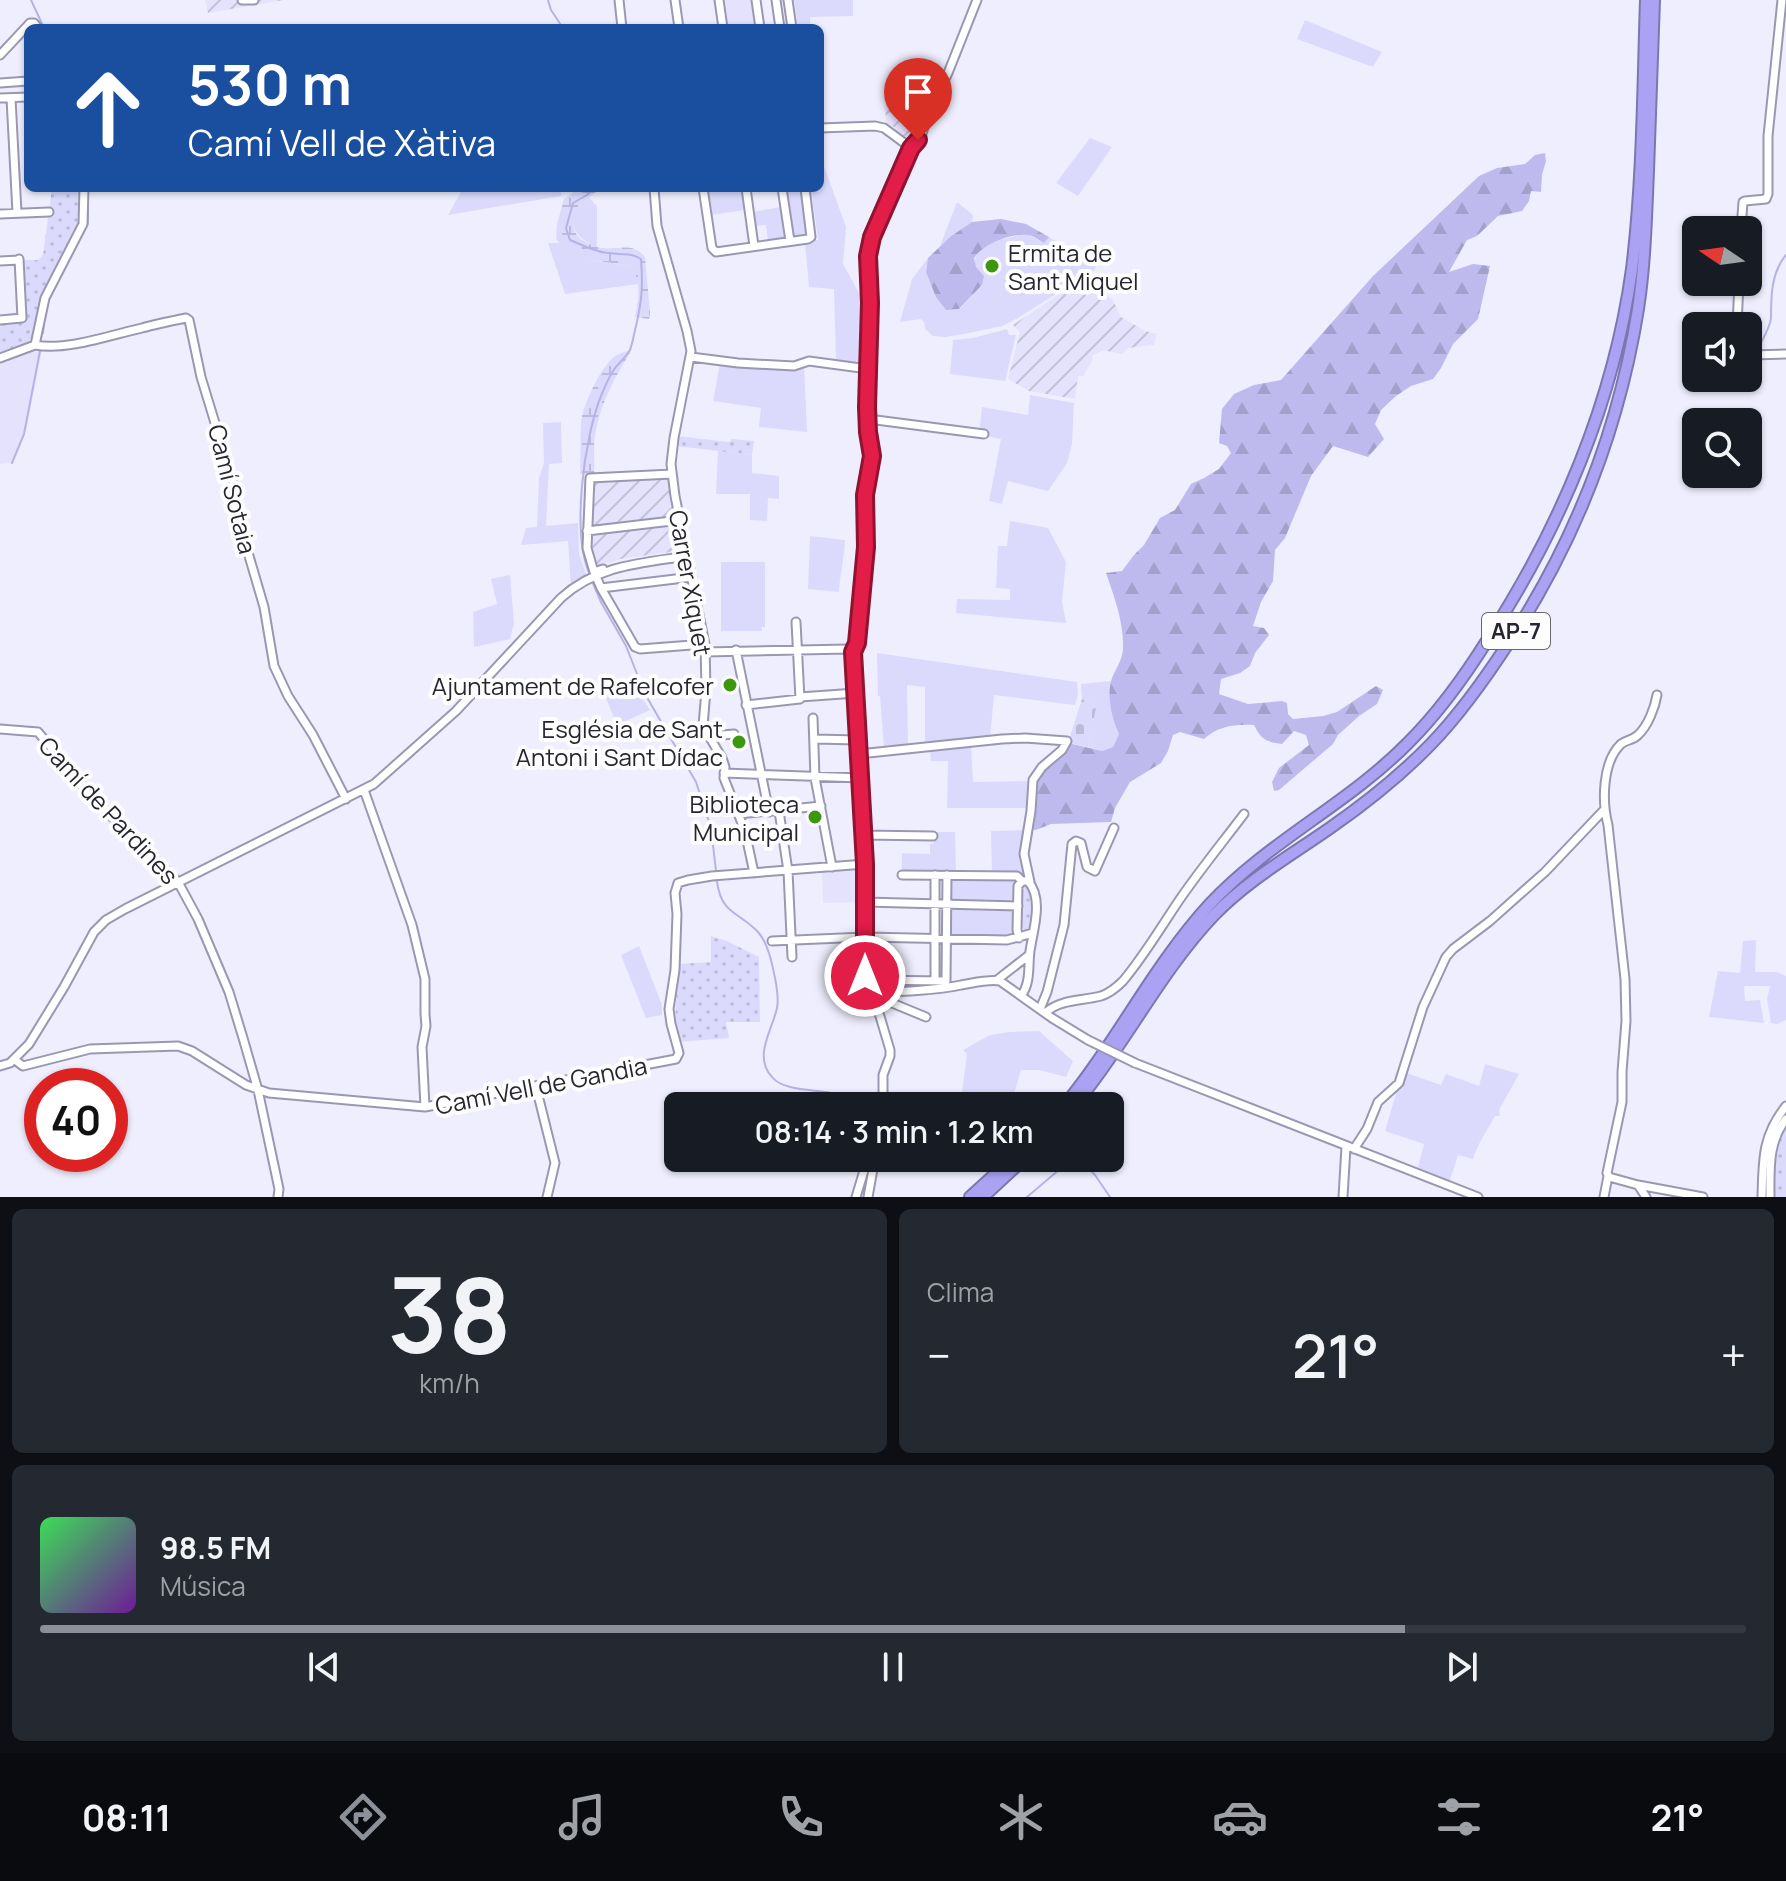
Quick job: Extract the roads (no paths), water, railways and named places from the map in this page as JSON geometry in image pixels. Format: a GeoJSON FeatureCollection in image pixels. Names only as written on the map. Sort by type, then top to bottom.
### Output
{"type":"FeatureCollection","features":[{"type":"Feature","properties":{"kind":"highway","name":"AP-7"},"geometry":{"type":"LineString","coordinates":[[1074,1092],[1109,1046],[1166,958],[1214,900],[1265,855],[1359,787],[1422,729],[1472,664],[1510,606],[1538,554],[1566,497],[1592,432],[1620,332],[1632,270],[1636,219],[1646,0]]}},
{"type":"Feature","properties":{"kind":"highway","name":"AP-7"},"geometry":{"type":"LineString","coordinates":[[1085,1092],[1179,954],[1218,912],[1269,868],[1372,798],[1398,776],[1456,715],[1487,676],[1560,553],[1607,442],[1633,339],[1642,276],[1654,0]]}},
{"type":"Feature","properties":{"kind":"highway"},"geometry":{"type":"LineString","coordinates":[[970,1197],[998,1172]]}},
{"type":"Feature","properties":{"kind":"highway"},"geometry":{"type":"LineString","coordinates":[[983,1197],[1010,1172]]}},
{"type":"Feature","properties":{"kind":"street"},"geometry":{"type":"LineString","coordinates":[[242,0],[254,0]]}},
{"type":"Feature","properties":{"kind":"street"},"geometry":{"type":"LineString","coordinates":[[619,0],[622,24]]}},
{"type":"Feature","properties":{"kind":"street"},"geometry":{"type":"LineString","coordinates":[[675,0],[678,24]]}},
{"type":"Feature","properties":{"kind":"street"},"geometry":{"type":"LineString","coordinates":[[719,0],[722,24]]}},
{"type":"Feature","properties":{"kind":"street"},"geometry":{"type":"LineString","coordinates":[[756,0],[759,24]]}},
{"type":"Feature","properties":{"kind":"street"},"geometry":{"type":"LineString","coordinates":[[776,0],[779,24]]}},
{"type":"Feature","properties":{"kind":"street"},"geometry":{"type":"LineString","coordinates":[[788,0],[791,24]]}},
{"type":"Feature","properties":{"kind":"street"},"geometry":{"type":"LineString","coordinates":[[883,1092],[883,1075],[890,1053],[875,993],[866,980],[864,969],[865,864],[853,652],[857,643],[866,547],[866,488],[872,456],[868,422],[869,248],[911,148],[922,134],[977,0]]}},
{"type":"Feature","properties":{"kind":"street"},"geometry":{"type":"LineString","coordinates":[[1742,216],[1743,202],[1763,200],[1768,194],[1768,136],[1782,0]]}},
{"type":"Feature","properties":{"kind":"street"},"geometry":{"type":"LineString","coordinates":[[0,55],[24,34]]}},
{"type":"Feature","properties":{"kind":"street"},"geometry":{"type":"LineString","coordinates":[[0,83],[24,81]]}},
{"type":"Feature","properties":{"kind":"street"},"geometry":{"type":"LineString","coordinates":[[0,98],[24,97]]}},
{"type":"Feature","properties":{"kind":"street"},"geometry":{"type":"LineString","coordinates":[[11,98],[17,213]]}},
{"type":"Feature","properties":{"kind":"street"},"geometry":{"type":"LineString","coordinates":[[824,128],[884,128],[911,148]]}},
{"type":"Feature","properties":{"kind":"street"},"geometry":{"type":"LineString","coordinates":[[0,358],[35,345],[45,298],[83,224],[84,192]]}},
{"type":"Feature","properties":{"kind":"street"},"geometry":{"type":"LineString","coordinates":[[654,192],[657,226],[687,331],[691,357],[794,366],[809,361],[868,369]]}},
{"type":"Feature","properties":{"kind":"street"},"geometry":{"type":"LineString","coordinates":[[704,192],[712,248],[716,252],[808,239],[812,235],[806,192]]}},
{"type":"Feature","properties":{"kind":"street"},"geometry":{"type":"LineString","coordinates":[[747,192],[754,246]]}},
{"type":"Feature","properties":{"kind":"street"},"geometry":{"type":"LineString","coordinates":[[783,192],[790,241]]}},
{"type":"Feature","properties":{"kind":"street"},"geometry":{"type":"LineString","coordinates":[[0,214],[49,212]]}},
{"type":"Feature","properties":{"kind":"street"},"geometry":{"type":"LineString","coordinates":[[0,261],[19,259],[21,319],[0,320]]}},
{"type":"Feature","properties":{"kind":"street","name":"Camí Sotaia"},"geometry":{"type":"LineString","coordinates":[[35,345],[53,347],[111,337],[186,318],[189,320],[201,377],[230,471],[246,550],[264,607],[274,666],[346,799]]}},
{"type":"Feature","properties":{"kind":"street"},"geometry":{"type":"LineString","coordinates":[[1762,354],[1786,354]]}},
{"type":"Feature","properties":{"kind":"street","name":"Carrer Xiquet"},"geometry":{"type":"LineString","coordinates":[[691,357],[674,435],[672,474],[705,648],[703,722],[722,758],[724,778],[746,835],[754,873]]}},
{"type":"Feature","properties":{"kind":"street"},"geometry":{"type":"LineString","coordinates":[[868,422],[876,420],[984,434]]}},
{"type":"Feature","properties":{"kind":"street"},"geometry":{"type":"LineString","coordinates":[[672,474],[592,477],[589,480],[587,531],[593,577],[635,647],[848,649],[853,652]]}},
{"type":"Feature","properties":{"kind":"street"},"geometry":{"type":"LineString","coordinates":[[587,531],[680,520]]}},
{"type":"Feature","properties":{"kind":"street"},"geometry":{"type":"LineString","coordinates":[[0,1064],[15,1060],[29,1044],[98,927],[125,909],[382,779],[456,711],[561,598],[593,577],[625,565],[688,556]]}},
{"type":"Feature","properties":{"kind":"street"},"geometry":{"type":"LineString","coordinates":[[601,588],[692,577]]}},
{"type":"Feature","properties":{"kind":"street"},"geometry":{"type":"LineString","coordinates":[[796,622],[798,697]]}},
{"type":"Feature","properties":{"kind":"street"},"geometry":{"type":"LineString","coordinates":[[736,650],[769,812]]}},
{"type":"Feature","properties":{"kind":"street"},"geometry":{"type":"LineString","coordinates":[[746,705],[856,693]]}},
{"type":"Feature","properties":{"kind":"street"},"geometry":{"type":"LineString","coordinates":[[1604,1197],[1622,1102],[1626,1004],[1604,794],[1614,755],[1623,742],[1634,738],[1643,729],[1657,695]]}},
{"type":"Feature","properties":{"kind":"street"},"geometry":{"type":"LineString","coordinates":[[813,718],[815,776],[832,867]]}},
{"type":"Feature","properties":{"kind":"street","name":"Camí de Pardines"},"geometry":{"type":"LineString","coordinates":[[0,729],[38,732],[92,797],[178,882],[198,919],[229,992],[258,1090],[279,1189],[278,1197]]}},
{"type":"Feature","properties":{"kind":"street"},"geometry":{"type":"LineString","coordinates":[[710,736],[734,734]]}},
{"type":"Feature","properties":{"kind":"street"},"geometry":{"type":"LineString","coordinates":[[859,754],[991,740],[1025,738],[1067,741],[1033,780],[1024,854],[1026,882],[1018,890],[1019,938]]}},
{"type":"Feature","properties":{"kind":"street"},"geometry":{"type":"LineString","coordinates":[[814,739],[858,740]]}},
{"type":"Feature","properties":{"kind":"street"},"geometry":{"type":"LineString","coordinates":[[724,773],[861,778]]}},
{"type":"Feature","properties":{"kind":"street"},"geometry":{"type":"LineString","coordinates":[[364,790],[412,925],[425,979],[426,1026],[422,1047],[425,1107]]}},
{"type":"Feature","properties":{"kind":"street"},"geometry":{"type":"LineString","coordinates":[[738,814],[821,806]]}},
{"type":"Feature","properties":{"kind":"street"},"geometry":{"type":"LineString","coordinates":[[1343,1197],[1350,1148],[1367,1129],[1378,1102],[1399,1083],[1423,1007],[1446,957],[1545,872],[1604,810]]}},
{"type":"Feature","properties":{"kind":"street"},"geometry":{"type":"LineString","coordinates":[[779,811],[788,871],[792,957]]}},
{"type":"Feature","properties":{"kind":"street"},"geometry":{"type":"LineString","coordinates":[[1042,1011],[1061,1003],[1101,996],[1116,988],[1244,814]]}},
{"type":"Feature","properties":{"kind":"street"},"geometry":{"type":"LineString","coordinates":[[1042,1011],[1064,925],[1072,844],[1076,841],[1081,843],[1087,867],[1095,871],[1114,828]]}},
{"type":"Feature","properties":{"kind":"street"},"geometry":{"type":"LineString","coordinates":[[863,835],[933,836]]}},
{"type":"Feature","properties":{"kind":"street"},"geometry":{"type":"LineString","coordinates":[[754,873],[865,864]]}},
{"type":"Feature","properties":{"kind":"street","name":"Camí Vell de Gandia"},"geometry":{"type":"LineString","coordinates":[[15,1060],[23,1066],[90,1049],[178,1046],[192,1051],[246,1085],[269,1093],[425,1107],[679,1057],[669,1009],[675,970],[675,888],[683,881],[754,873]]}},
{"type":"Feature","properties":{"kind":"street"},"geometry":{"type":"LineString","coordinates":[[902,875],[1017,876],[1033,889],[1036,906],[1033,933],[1027,984],[1021,996]]}},
{"type":"Feature","properties":{"kind":"street"},"geometry":{"type":"LineString","coordinates":[[935,875],[935,981]]}},
{"type":"Feature","properties":{"kind":"street"},"geometry":{"type":"LineString","coordinates":[[866,980],[946,981],[947,875]]}},
{"type":"Feature","properties":{"kind":"street"},"geometry":{"type":"LineString","coordinates":[[865,902],[1018,906]]}},
{"type":"Feature","properties":{"kind":"street"},"geometry":{"type":"LineString","coordinates":[[772,941],[865,937],[1007,940],[1033,933]]}},
{"type":"Feature","properties":{"kind":"street"},"geometry":{"type":"LineString","coordinates":[[997,980],[1029,955]]}},
{"type":"Feature","properties":{"kind":"street"},"geometry":{"type":"LineString","coordinates":[[875,993],[997,980],[1003,982],[1088,1040],[1135,1063],[1478,1197]]}},
{"type":"Feature","properties":{"kind":"street"},"geometry":{"type":"LineString","coordinates":[[875,993],[926,1017]]}},
{"type":"Feature","properties":{"kind":"street"},"geometry":{"type":"LineString","coordinates":[[536,1087],[555,1163],[547,1197]]}},
{"type":"Feature","properties":{"kind":"street"},"geometry":{"type":"LineString","coordinates":[[1762,1197],[1765,1144],[1772,1126],[1786,1106]]}},
{"type":"Feature","properties":{"kind":"street"},"geometry":{"type":"LineString","coordinates":[[1770,1197],[1772,1148],[1786,1119]]}},
{"type":"Feature","properties":{"kind":"street"},"geometry":{"type":"LineString","coordinates":[[856,1197],[864,1172]]}},
{"type":"Feature","properties":{"kind":"street"},"geometry":{"type":"LineString","coordinates":[[868,1197],[872,1172]]}},
{"type":"Feature","properties":{"kind":"street"},"geometry":{"type":"LineString","coordinates":[[1608,1176],[1703,1197]]}},
{"type":"Feature","properties":{"kind":"street"},"geometry":{"type":"LineString","coordinates":[[1638,1185],[1646,1197]]}},
{"type":"Feature","properties":{"kind":"waterway"},"geometry":{"type":"LineString","coordinates":[[31,0],[42,24]]}},
{"type":"Feature","properties":{"kind":"waterway"},"geometry":{"type":"LineString","coordinates":[[548,0],[560,24]]}},
{"type":"Feature","properties":{"kind":"waterway"},"geometry":{"type":"LineString","coordinates":[[63,271],[88,223],[88,192]]}},
{"type":"Feature","properties":{"kind":"waterway"},"geometry":{"type":"LineString","coordinates":[[590,192],[573,203],[566,228],[570,240],[598,251],[641,259],[642,285],[631,347],[613,371],[601,396],[589,436],[582,486],[581,536],[590,575]]}},
{"type":"Feature","properties":{"kind":"waterway"},"geometry":{"type":"LineString","coordinates":[[1762,341],[1770,322],[1775,277],[1786,255]]}},
{"type":"Feature","properties":{"kind":"waterway"},"geometry":{"type":"LineString","coordinates":[[47,304],[52,291]]}},
{"type":"Feature","properties":{"kind":"waterway"},"geometry":{"type":"LineString","coordinates":[[43,333],[45,314]]}},
{"type":"Feature","properties":{"kind":"waterway"},"geometry":{"type":"LineString","coordinates":[[12,463],[24,434],[40,351]]}},
{"type":"Feature","properties":{"kind":"waterway"},"geometry":{"type":"LineString","coordinates":[[592,581],[626,646],[645,694],[696,782],[711,828],[716,871]]}},
{"type":"Feature","properties":{"kind":"waterway"},"geometry":{"type":"LineString","coordinates":[[717,882],[727,907],[758,932],[771,960],[778,1004],[764,1052],[767,1069],[777,1082],[785,1085],[829,1092]]}},
{"type":"Feature","properties":{"kind":"waterway"},"geometry":{"type":"LineString","coordinates":[[1027,1197],[1056,1172]]}},
{"type":"Feature","properties":{"kind":"waterway"},"geometry":{"type":"LineString","coordinates":[[1092,1172],[1110,1197]]}},
{"type":"Feature","properties":{"kind":"place","name":"Ermita de Sant Miquel"},"geometry":{"type":"Point","coordinates":[992,266]}},
{"type":"Feature","properties":{"kind":"place","name":"Ajuntament de Rafelcofer"},"geometry":{"type":"Point","coordinates":[730,685]}},
{"type":"Feature","properties":{"kind":"place","name":"Església de Sant Antoni i Sant Dídac"},"geometry":{"type":"Point","coordinates":[739,742]}},
{"type":"Feature","properties":{"kind":"place","name":"Biblioteca Municipal"},"geometry":{"type":"Point","coordinates":[815,817]}}]}
